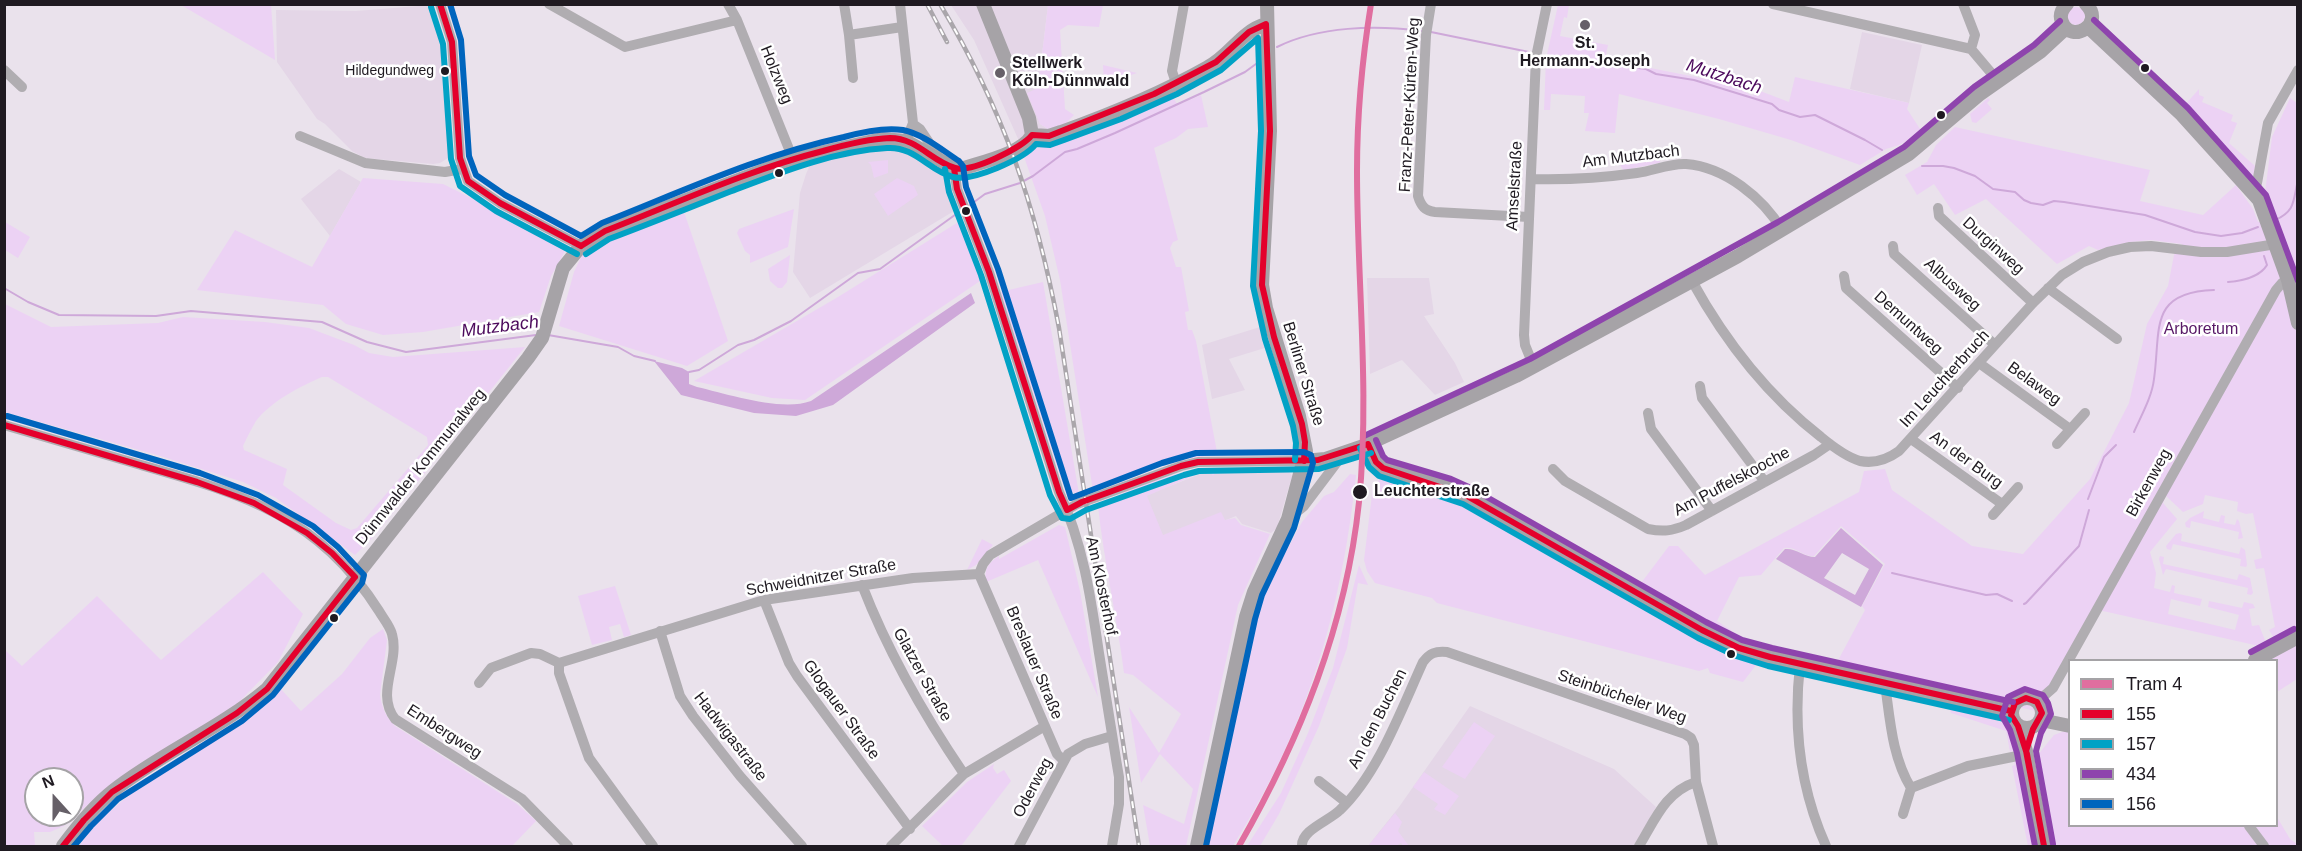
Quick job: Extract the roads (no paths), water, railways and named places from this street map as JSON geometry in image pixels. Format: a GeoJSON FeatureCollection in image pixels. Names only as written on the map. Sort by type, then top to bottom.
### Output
{"type":"FeatureCollection","features":[{"type":"Feature","properties":{"kind":"main road"},"geometry":{"type":"LineString","coordinates":[[906,141],[948,165],[961,169],[1018,149],[1028,142],[1032,135],[1029,118],[984,4]]}},
{"type":"Feature","properties":{"kind":"main road","name":"Berliner Straße"},"geometry":{"type":"LineString","coordinates":[[1197,846],[1246,617],[1254,592],[1288,519],[1306,451],[1302,426],[1266,308],[1262,285],[1270,131],[1266,4]]}},
{"type":"Feature","properties":{"kind":"main road"},"geometry":{"type":"LineString","coordinates":[[2064,6],[2061,17],[2066,28],[2079,32],[2088,27],[2092,18],[2087,5]]}},
{"type":"Feature","properties":{"kind":"main road"},"geometry":{"type":"LineString","coordinates":[[1032,135],[1049,136],[1061,132],[1176,83],[1210,66],[1227,54],[1252,29],[1266,24]]}},
{"type":"Feature","properties":{"kind":"main road"},"geometry":{"type":"LineString","coordinates":[[2088,27],[2182,115],[2259,200],[2288,280],[2298,323]]}},
{"type":"Feature","properties":{"kind":"main road"},"geometry":{"type":"LineString","coordinates":[[1304,461],[1325,459],[1368,444],[1534,367],[1782,230],[1909,154],[1998,81],[2040,52],[2066,28]]}},
{"type":"Feature","properties":{"kind":"main road","name":"Dünnwalder Kommunalweg"},"geometry":{"type":"LineString","coordinates":[[63,846],[112,792],[237,713],[267,689],[493,404],[542,338],[563,268],[581,246],[604,231],[793,159],[882,139],[906,141]]}},
{"type":"Feature","properties":{"kind":"main road"},"geometry":{"type":"LineString","coordinates":[[1368,444],[1376,462],[1383,468],[1438,484],[1467,496],[1724,641],[1755,653],[1800,665],[2011,711]]}},
{"type":"Feature","properties":{"kind":"main road"},"geometry":{"type":"LineString","coordinates":[[2257,659],[2298,637]]}},
{"type":"Feature","properties":{"kind":"main road"},"geometry":{"type":"LineString","coordinates":[[2026,753],[2042,710],[2037,702],[2030,698],[2015,703],[2011,711],[2026,753],[2044,846]]}},
{"type":"Feature","properties":{"kind":"main road"},"geometry":{"type":"LineString","coordinates":[[2018,726],[2026,729],[2037,724],[2068,726]]}},
{"type":"Feature","properties":{"kind":"street"},"geometry":{"type":"LineString","coordinates":[[440,4],[452,42],[459,158],[468,181],[581,246]]}},
{"type":"Feature","properties":{"kind":"street"},"geometry":{"type":"LineString","coordinates":[[549,4],[617,45],[625,47],[737,20]]}},
{"type":"Feature","properties":{"kind":"street","name":"Holzweg"},"geometry":{"type":"LineString","coordinates":[[728,4],[737,20],[793,159]]}},
{"type":"Feature","properties":{"kind":"street"},"geometry":{"type":"LineString","coordinates":[[844,4],[853,78]]}},
{"type":"Feature","properties":{"kind":"street"},"geometry":{"type":"LineString","coordinates":[[900,4],[913,124],[906,141]]}},
{"type":"Feature","properties":{"kind":"street"},"geometry":{"type":"LineString","coordinates":[[1176,83],[1172,71],[1184,4]]}},
{"type":"Feature","properties":{"kind":"street","name":"Franz-Peter-Kürten-Weg"},"geometry":{"type":"LineString","coordinates":[[1431,4],[1427,31],[1418,196],[1420,202],[1424,208],[1436,212],[1529,217]]}},
{"type":"Feature","properties":{"kind":"street"},"geometry":{"type":"LineString","coordinates":[[1773,4],[1971,49],[1998,81]]}},
{"type":"Feature","properties":{"kind":"street"},"geometry":{"type":"LineString","coordinates":[[1963,4],[1974,35],[1971,49]]}},
{"type":"Feature","properties":{"kind":"street","name":"Amselstraße"},"geometry":{"type":"LineString","coordinates":[[1534,367],[1525,345],[1524,335],[1537,53],[1543,5]]}},
{"type":"Feature","properties":{"kind":"street"},"geometry":{"type":"LineString","coordinates":[[849,34],[902,27]]}},
{"type":"Feature","properties":{"kind":"street"},"geometry":{"type":"LineString","coordinates":[[4,70],[22,87]]}},
{"type":"Feature","properties":{"kind":"street"},"geometry":{"type":"LineString","coordinates":[[2251,189],[2257,183],[2268,123],[2298,70]]}},
{"type":"Feature","properties":{"kind":"street","name":"Am Klosterhof"},"geometry":{"type":"LineString","coordinates":[[913,124],[920,129],[948,165],[986,263],[1059,492],[1067,510],[1089,589],[1120,793],[1112,846]]}},
{"type":"Feature","properties":{"kind":"street"},"geometry":{"type":"LineString","coordinates":[[300,136],[365,163],[445,172],[462,169]]}},
{"type":"Feature","properties":{"kind":"street","name":"Am Mutzbach"},"geometry":{"type":"LineString","coordinates":[[1531,179],[1602,177],[1647,172],[1684,164],[1698,166],[1734,182],[1755,197],[1772,213],[1782,230]]}},
{"type":"Feature","properties":{"kind":"street","name":"Durginweg"},"geometry":{"type":"LineString","coordinates":[[1938,208],[1939,216],[2033,303]]}},
{"type":"Feature","properties":{"kind":"street","name":"Im Leuchterbruch"},"geometry":{"type":"LineString","coordinates":[[1692,281],[1753,372],[1782,404],[1830,444],[1853,458],[1870,462],[1891,457],[1911,439],[2033,303],[2062,275],[2084,262],[2108,252],[2130,247],[2151,246],[2202,252],[2227,252],[2276,244]]}},
{"type":"Feature","properties":{"kind":"street","name":"Albusweg"},"geometry":{"type":"LineString","coordinates":[[1893,246],[1894,254],[1995,345]]}},
{"type":"Feature","properties":{"kind":"street","name":"Demuntweg"},"geometry":{"type":"LineString","coordinates":[[1844,276],[1846,288],[1958,387]]}},
{"type":"Feature","properties":{"kind":"street","name":"Birkenweg"},"geometry":{"type":"LineString","coordinates":[[2069,659],[2276,290],[2288,280]]}},
{"type":"Feature","properties":{"kind":"street"},"geometry":{"type":"LineString","coordinates":[[2048,288],[2117,339]]}},
{"type":"Feature","properties":{"kind":"street","name":"Belaweg"},"geometry":{"type":"LineString","coordinates":[[1979,363],[2070,429]]}},
{"type":"Feature","properties":{"kind":"street"},"geometry":{"type":"LineString","coordinates":[[1700,386],[1702,399],[1765,482]]}},
{"type":"Feature","properties":{"kind":"street"},"geometry":{"type":"LineString","coordinates":[[1648,413],[1651,429],[1712,511]]}},
{"type":"Feature","properties":{"kind":"street"},"geometry":{"type":"LineString","coordinates":[[2057,444],[2085,413]]}},
{"type":"Feature","properties":{"kind":"street","name":"Embergweg"},"geometry":{"type":"LineString","coordinates":[[4,425],[213,486],[256,502],[303,530],[355,576],[392,634],[393,655],[386,698],[392,715],[405,726],[522,799],[568,846]]}},
{"type":"Feature","properties":{"kind":"street","name":"An der Burg"},"geometry":{"type":"LineString","coordinates":[[1911,439],[2002,504]]}},
{"type":"Feature","properties":{"kind":"street","name":"Am Puffelskooche"},"geometry":{"type":"LineString","coordinates":[[1553,469],[1565,481],[1648,529],[1660,532],[1672,531],[1765,482],[1830,444]]}},
{"type":"Feature","properties":{"kind":"street"},"geometry":{"type":"LineString","coordinates":[[1288,519],[1305,506],[1344,453]]}},
{"type":"Feature","properties":{"kind":"street"},"geometry":{"type":"LineString","coordinates":[[979,574],[990,555],[1077,504],[1165,471],[1198,462],[1304,461]]}},
{"type":"Feature","properties":{"kind":"street","name":"An der Burg"},"geometry":{"type":"LineString","coordinates":[[1993,515],[2018,487]]}},
{"type":"Feature","properties":{"kind":"street","name":"Schweidnitzer Straße"},"geometry":{"type":"LineString","coordinates":[[559,663],[764,600],[913,578],[979,574]]}},
{"type":"Feature","properties":{"kind":"street","name":"Breslauer Straße"},"geometry":{"type":"LineString","coordinates":[[979,574],[1057,754],[1065,761]]}},
{"type":"Feature","properties":{"kind":"street","name":"Glatzer Straße"},"geometry":{"type":"LineString","coordinates":[[862,585],[879,629],[907,681],[937,734],[964,774]]}},
{"type":"Feature","properties":{"kind":"street","name":"Glogauer Straße"},"geometry":{"type":"LineString","coordinates":[[764,600],[796,676],[909,829]]}},
{"type":"Feature","properties":{"kind":"street","name":"Hadwigastraße"},"geometry":{"type":"LineString","coordinates":[[660,631],[680,696],[693,716],[740,776],[802,846]]}},
{"type":"Feature","properties":{"kind":"street","name":"Steinbücheler Weg"},"geometry":{"type":"LineString","coordinates":[[1437,651],[1447,652],[1691,738],[1694,745],[1696,782],[1713,846]]}},
{"type":"Feature","properties":{"kind":"street","name":"An den Buchen"},"geometry":{"type":"LineString","coordinates":[[1301,844],[1305,835],[1339,812],[1364,780],[1379,755],[1423,662],[1428,655],[1437,651]]}},
{"type":"Feature","properties":{"kind":"street"},"geometry":{"type":"LineString","coordinates":[[479,683],[491,668],[531,653],[540,654],[559,663],[559,673],[589,758],[653,846]]}},
{"type":"Feature","properties":{"kind":"street","name":"Birkenweg"},"geometry":{"type":"LineString","coordinates":[[2037,702],[2053,688],[2068,661]]}},
{"type":"Feature","properties":{"kind":"street"},"geometry":{"type":"LineString","coordinates":[[1800,665],[1796,700],[1802,765],[1809,802],[1826,846]]}},
{"type":"Feature","properties":{"kind":"street"},"geometry":{"type":"LineString","coordinates":[[1885,684],[1901,772],[1911,788],[1903,814]]}},
{"type":"Feature","properties":{"kind":"street"},"geometry":{"type":"LineString","coordinates":[[891,846],[964,774],[1045,726]]}},
{"type":"Feature","properties":{"kind":"street","name":"Oderweg"},"geometry":{"type":"LineString","coordinates":[[1019,846],[1065,761],[1074,749],[1112,736]]}},
{"type":"Feature","properties":{"kind":"street"},"geometry":{"type":"LineString","coordinates":[[1911,788],[1968,766],[2026,753]]}},
{"type":"Feature","properties":{"kind":"street"},"geometry":{"type":"LineString","coordinates":[[1319,781],[1347,803]]}},
{"type":"Feature","properties":{"kind":"street"},"geometry":{"type":"LineString","coordinates":[[1639,846],[1664,803],[1676,792],[1696,782]]}},
{"type":"Feature","properties":{"kind":"street"},"geometry":{"type":"LineString","coordinates":[[2250,827],[2265,846]]}},
{"type":"Feature","properties":{"kind":"waterway","name":"Mutzbach"},"geometry":{"type":"LineString","coordinates":[[1277,47],[1293,40],[1329,31],[1367,28],[1421,31]]}},
{"type":"Feature","properties":{"kind":"waterway","name":"Mutzbach"},"geometry":{"type":"LineString","coordinates":[[1431,32],[1529,52]]}},
{"type":"Feature","properties":{"kind":"waterway","name":"Mutzbach"},"geometry":{"type":"LineString","coordinates":[[1547,56],[1646,69],[1656,74],[1694,80],[1772,104],[1779,110],[1800,117],[1815,115],[1882,150]]}},
{"type":"Feature","properties":{"kind":"waterway","name":"Mutzbach"},"geometry":{"type":"LineString","coordinates":[[970,205],[985,194],[1020,183],[1033,176],[1065,152],[1115,133],[1204,92],[1245,72],[1260,61]]}},
{"type":"Feature","properties":{"kind":"waterway","name":"Mutzbach"},"geometry":{"type":"LineString","coordinates":[[1922,166],[1954,168],[1975,176],[1993,189],[2015,192],[2031,203],[2043,205],[2054,201],[2064,202],[2145,215],[2195,232],[2221,236],[2242,233],[2258,227]]}},
{"type":"Feature","properties":{"kind":"waterway","name":"Mutzbach"},"geometry":{"type":"LineString","coordinates":[[2275,220],[2290,209],[2298,180]]}},
{"type":"Feature","properties":{"kind":"waterway","name":"Mutzbach"},"geometry":{"type":"LineString","coordinates":[[689,372],[699,370],[738,345],[754,340],[791,321],[858,273],[880,269],[959,212]]}},
{"type":"Feature","properties":{"kind":"waterway"},"geometry":{"type":"LineString","coordinates":[[2228,282],[2260,273],[2267,265],[2264,256]]}},
{"type":"Feature","properties":{"kind":"waterway","name":"Mutzbach"},"geometry":{"type":"LineString","coordinates":[[4,288],[28,302],[59,315],[156,316],[191,311],[322,322],[367,342],[406,352],[536,335]]}},
{"type":"Feature","properties":{"kind":"waterway"},"geometry":{"type":"LineString","coordinates":[[2134,432],[2151,393],[2159,330],[2168,306],[2178,298],[2193,292],[2214,290]]}},
{"type":"Feature","properties":{"kind":"waterway","name":"Mutzbach"},"geometry":{"type":"LineString","coordinates":[[548,335],[618,347],[634,356],[655,361]]}},
{"type":"Feature","properties":{"kind":"waterway"},"geometry":{"type":"LineString","coordinates":[[2088,499],[2104,457],[2116,445]]}},
{"type":"Feature","properties":{"kind":"waterway"},"geometry":{"type":"LineString","coordinates":[[2024,604],[2079,546],[2089,510]]}},
{"type":"Feature","properties":{"kind":"waterway"},"geometry":{"type":"LineString","coordinates":[[1892,573],[1986,595],[1997,594],[2012,601]]}},
{"type":"Feature","properties":{"kind":"railway"},"geometry":{"type":"LineString","coordinates":[[927,4],[947,42]]}},
{"type":"Feature","properties":{"kind":"railway"},"geometry":{"type":"LineString","coordinates":[[940,4],[963,44],[1000,121],[1028,200],[1050,283],[1059,328],[1139,846]]}},
{"type":"Feature","properties":{"kind":"tram line","name":"4"},"geometry":{"type":"LineString","coordinates":[[1239,846],[1282,765],[1317,680],[1331,637],[1353,548],[1359,502],[1363,419],[1358,129],[1371,4]]}},
{"type":"Feature","properties":{"kind":"place","name":"St. Hermann-Joseph"},"geometry":{"type":"Point","coordinates":[1585,25]}},
{"type":"Feature","properties":{"kind":"place","name":"Hildegundweg"},"geometry":{"type":"Point","coordinates":[445,71]}},
{"type":"Feature","properties":{"kind":"place","name":"Stellwerk Köln-Dünnwald"},"geometry":{"type":"Point","coordinates":[1000,73]}},
{"type":"Feature","properties":{"kind":"place","name":"Leuchterstraße"},"geometry":{"type":"Point","coordinates":[1360,492]}},
{"type":"Feature","properties":{"kind":"park label","name":"Arboretum"},"geometry":{"type":"Point","coordinates":[2201,330]}}]}
